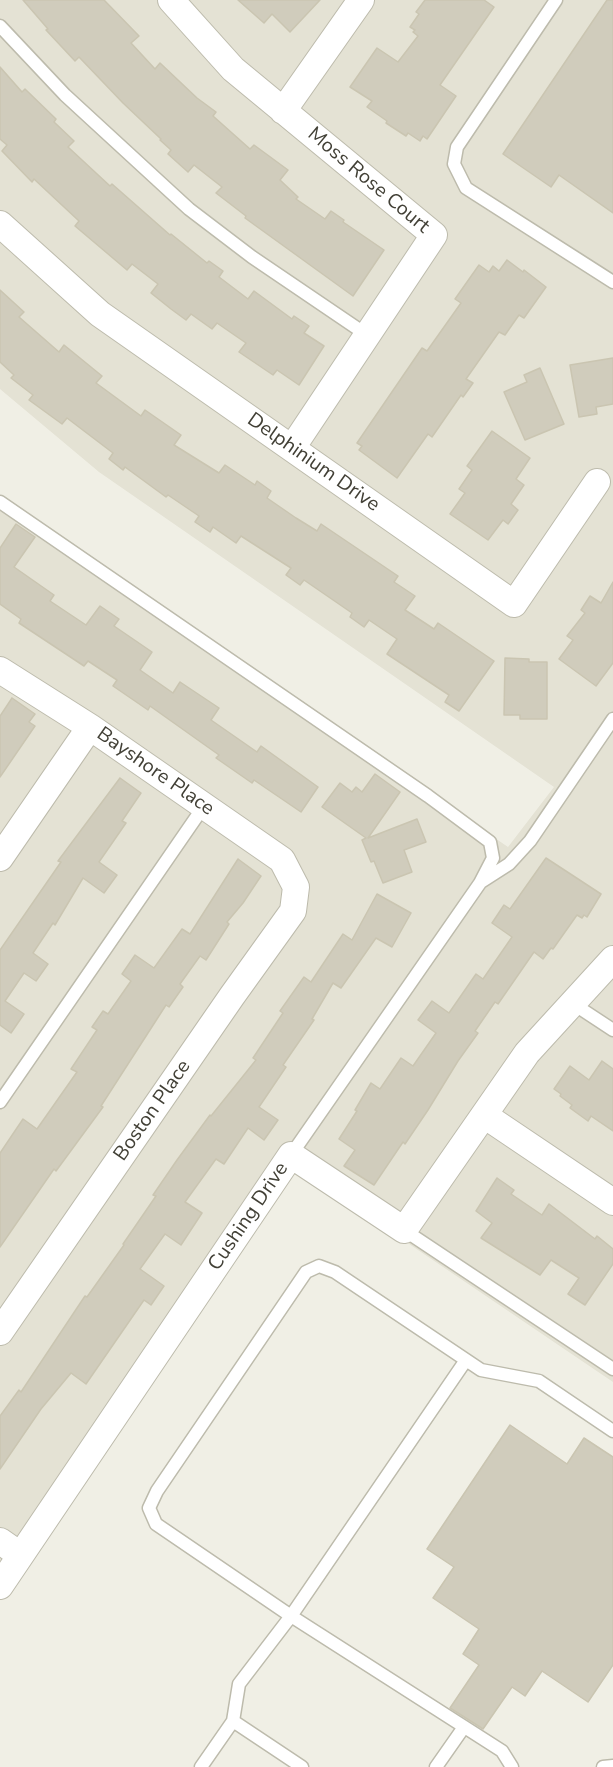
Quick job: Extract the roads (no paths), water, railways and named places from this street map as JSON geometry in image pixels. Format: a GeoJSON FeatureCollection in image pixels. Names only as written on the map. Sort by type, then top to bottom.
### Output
{"type":"FeatureCollection","features":[{"type":"Feature","properties":{"kind":"street","name":"Moss Rose Court"},"geometry":{"type":"LineString","coordinates":[[171,0],[233,69],[434,235],[292,448]]}},
{"type":"Feature","properties":{"kind":"street"},"geometry":{"type":"LineString","coordinates":[[283,111],[361,0]]}},
{"type":"Feature","properties":{"kind":"street","name":"Delphinium Drive"},"geometry":{"type":"LineString","coordinates":[[0,224],[100,314],[514,604],[597,482]]}},
{"type":"Feature","properties":{"kind":"street","name":"Bayshore Place"},"geometry":{"type":"LineString","coordinates":[[0,670],[90,728],[282,860],[296,887]]}},
{"type":"Feature","properties":{"kind":"street"},"geometry":{"type":"LineString","coordinates":[[0,858],[90,728]]}},
{"type":"Feature","properties":{"kind":"street","name":"Boston Place"},"geometry":{"type":"LineString","coordinates":[[0,1332],[293,911],[296,887]]}},
{"type":"Feature","properties":{"kind":"street"},"geometry":{"type":"LineString","coordinates":[[404,1230],[526,1053],[613,959]]}},
{"type":"Feature","properties":{"kind":"street"},"geometry":{"type":"LineString","coordinates":[[484,1115],[613,1202]]}},
{"type":"Feature","properties":{"kind":"street","name":"Cushing Drive"},"geometry":{"type":"LineString","coordinates":[[0,1586],[10,1548],[291,1155],[404,1230]]}},
{"type":"Feature","properties":{"kind":"lane"},"geometry":{"type":"LineString","coordinates":[[556,0],[457,147],[454,164],[466,188],[613,282]]}},
{"type":"Feature","properties":{"kind":"lane"},"geometry":{"type":"LineString","coordinates":[[0,26],[65,95],[189,209],[252,257],[367,335]]}},
{"type":"Feature","properties":{"kind":"lane"},"geometry":{"type":"LineString","coordinates":[[0,502],[428,796],[490,842],[493,858],[480,883],[291,1155]]}},
{"type":"Feature","properties":{"kind":"lane"},"geometry":{"type":"LineString","coordinates":[[480,883],[508,864],[530,841],[613,719]]}},
{"type":"Feature","properties":{"kind":"lane"},"geometry":{"type":"LineString","coordinates":[[0,1102],[204,806]]}},
{"type":"Feature","properties":{"kind":"lane"},"geometry":{"type":"LineString","coordinates":[[572,1004],[613,1030]]}},
{"type":"Feature","properties":{"kind":"lane"},"geometry":{"type":"LineString","coordinates":[[404,1230],[613,1368]]}},
{"type":"Feature","properties":{"kind":"lane"},"geometry":{"type":"LineString","coordinates":[[512,1767],[502,1751],[291,1616],[156,1524],[149,1508],[157,1491],[306,1272],[319,1266],[335,1272],[481,1370],[539,1381],[613,1431]]}},
{"type":"Feature","properties":{"kind":"lane"},"geometry":{"type":"LineString","coordinates":[[201,1767],[233,1721],[239,1684],[291,1616],[466,1360]]}},
{"type":"Feature","properties":{"kind":"lane"},"geometry":{"type":"LineString","coordinates":[[233,1721],[302,1767]]}},
{"type":"Feature","properties":{"kind":"lane"},"geometry":{"type":"LineString","coordinates":[[436,1767],[464,1727]]}},
{"type":"Feature","properties":{"kind":"lane"},"geometry":{"type":"LineString","coordinates":[[603,1767],[613,1766]]}}]}
